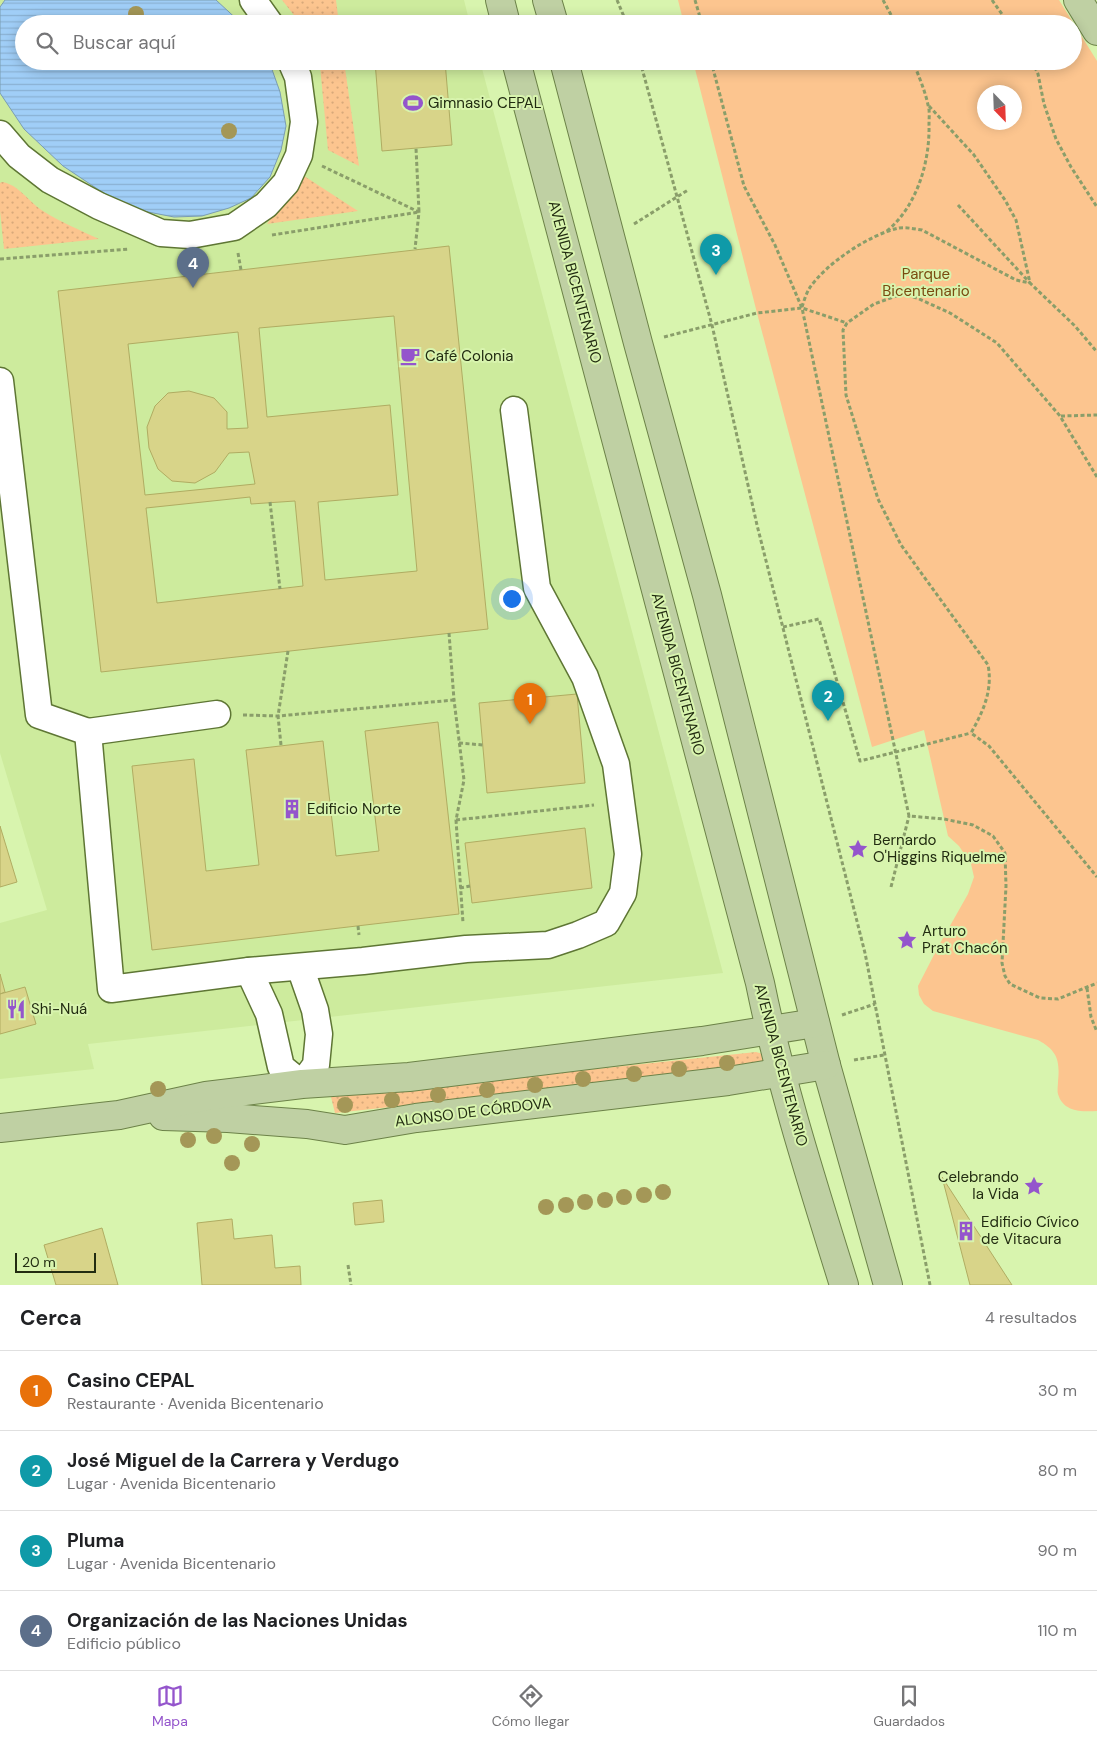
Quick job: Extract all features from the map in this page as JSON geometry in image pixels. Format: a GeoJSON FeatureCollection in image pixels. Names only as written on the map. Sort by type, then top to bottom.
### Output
{"type":"FeatureCollection","features":[{"type":"Feature","properties":{"kind":"main road"},"geometry":{"type":"LineString","coordinates":[[500,0],[504,15]]}},
{"type":"Feature","properties":{"kind":"main road"},"geometry":{"type":"LineString","coordinates":[[547,0],[551,15]]}},
{"type":"Feature","properties":{"kind":"main road"},"geometry":{"type":"LineString","coordinates":[[1078,0],[1097,31]]}},
{"type":"Feature","properties":{"kind":"main road","name":"AVENIDA BICENTENARIO"},"geometry":{"type":"LineString","coordinates":[[518,70],[760,983],[770,1031],[844,1285]]}},
{"type":"Feature","properties":{"kind":"main road"},"geometry":{"type":"LineString","coordinates":[[566,70],[610,239],[710,605],[826,1065],[888,1285]]}},
{"type":"Feature","properties":{"kind":"main road","name":"ALONSO DE CÓRDOVA"},"geometry":{"type":"LineString","coordinates":[[0,1128],[120,1115],[206,1096],[302,1084],[409,1077],[702,1042],[816,1023]]}},
{"type":"Feature","properties":{"kind":"main road","name":"ALONSO DE CÓRDOVA"},"geometry":{"type":"LineString","coordinates":[[120,1115],[202,1117],[307,1124],[345,1130],[416,1118],[728,1081],[826,1065]]}},
{"type":"Feature","properties":{"kind":"main road"},"geometry":{"type":"LineString","coordinates":[[302,1084],[307,1124]]}},
{"type":"Feature","properties":{"kind":"lane"},"geometry":{"type":"LineString","coordinates":[[253,0],[264,15]]}},
{"type":"Feature","properties":{"kind":"lane"},"geometry":{"type":"LineString","coordinates":[[0,134],[9,162],[50,180],[99,206],[161,233],[190,235],[234,227],[266,206],[286,183],[299,155],[304,122],[298,77],[295,70]]}},
{"type":"Feature","properties":{"kind":"lane"},"geometry":{"type":"LineString","coordinates":[[0,381],[39,715],[88,732],[217,714]]}},
{"type":"Feature","properties":{"kind":"lane"},"geometry":{"type":"LineString","coordinates":[[88,732],[111,989],[249,971],[466,949],[548,945],[606,923],[623,893],[628,854],[616,764],[585,677],[537,588],[514,410]]}},
{"type":"Feature","properties":{"kind":"lane"},"geometry":{"type":"LineString","coordinates":[[249,971],[269,1014],[281,1067],[302,1084],[316,1065],[319,1034],[315,1010],[300,967]]}},
{"type":"Feature","properties":{"kind":"path"},"geometry":{"type":"LineString","coordinates":[[617,0],[623,15]]}},
{"type":"Feature","properties":{"kind":"path"},"geometry":{"type":"LineString","coordinates":[[695,0],[699,15]]}},
{"type":"Feature","properties":{"kind":"path"},"geometry":{"type":"LineString","coordinates":[[882,0],[891,15]]}},
{"type":"Feature","properties":{"kind":"path"},"geometry":{"type":"LineString","coordinates":[[992,0],[1003,15]]}},
{"type":"Feature","properties":{"kind":"path"},"geometry":{"type":"LineString","coordinates":[[642,70],[712,325],[757,525],[865,953],[930,1285]]}},
{"type":"Feature","properties":{"kind":"path"},"geometry":{"type":"LineString","coordinates":[[713,70],[744,186],[768,232],[802,308],[909,816],[892,887]]}},
{"type":"Feature","properties":{"kind":"path"},"geometry":{"type":"LineString","coordinates":[[884,233],[901,217],[917,189],[928,149],[929,106],[916,70]]}},
{"type":"Feature","properties":{"kind":"path"},"geometry":{"type":"LineString","coordinates":[[1036,70],[1044,104],[1056,139],[1071,167],[1097,207]]}},
{"type":"Feature","properties":{"kind":"path"},"geometry":{"type":"LineString","coordinates":[[929,106],[974,155],[1005,200],[1016,220],[1030,283]]}},
{"type":"Feature","properties":{"kind":"path"},"geometry":{"type":"LineString","coordinates":[[299,155],[419,212],[415,249]]}},
{"type":"Feature","properties":{"kind":"path"},"geometry":{"type":"LineString","coordinates":[[610,239],[688,190]]}},
{"type":"Feature","properties":{"kind":"path"},"geometry":{"type":"LineString","coordinates":[[958,205],[1030,283],[1076,326],[1097,352]]}},
{"type":"Feature","properties":{"kind":"path"},"geometry":{"type":"LineString","coordinates":[[802,308],[809,289],[834,262],[861,244],[898,228],[922,230],[1016,280],[1030,283]]}},
{"type":"Feature","properties":{"kind":"path"},"geometry":{"type":"LineString","coordinates":[[783,626],[819,619],[860,760],[971,733],[983,712],[990,675],[988,665],[900,545],[878,499],[846,395],[843,330],[847,323],[874,304],[902,294],[918,298],[950,314],[997,343],[1060,416],[1097,477]]}},
{"type":"Feature","properties":{"kind":"path"},"geometry":{"type":"LineString","coordinates":[[638,343],[757,313],[802,308],[847,323]]}},
{"type":"Feature","properties":{"kind":"path"},"geometry":{"type":"LineString","coordinates":[[1060,416],[1097,415]]}},
{"type":"Feature","properties":{"kind":"path"},"geometry":{"type":"LineString","coordinates":[[270,502],[280,590]]}},
{"type":"Feature","properties":{"kind":"path"},"geometry":{"type":"LineString","coordinates":[[449,633],[454,700],[464,780],[456,820],[466,949]]}},
{"type":"Feature","properties":{"kind":"path"},"geometry":{"type":"LineString","coordinates":[[282,745],[278,716],[288,651]]}},
{"type":"Feature","properties":{"kind":"path"},"geometry":{"type":"LineString","coordinates":[[217,714],[278,716],[454,700]]}},
{"type":"Feature","properties":{"kind":"path"},"geometry":{"type":"LineString","coordinates":[[971,733],[989,746],[1097,878]]}},
{"type":"Feature","properties":{"kind":"path"},"geometry":{"type":"LineString","coordinates":[[459,743],[483,745]]}},
{"type":"Feature","properties":{"kind":"path"},"geometry":{"type":"LineString","coordinates":[[456,820],[580,807]]}},
{"type":"Feature","properties":{"kind":"path"},"geometry":{"type":"LineString","coordinates":[[909,816],[944,819],[973,825],[993,836],[1005,854],[1006,886],[1002,963],[1005,976],[1010,984],[1040,998],[1058,999],[1087,988],[1097,982]]}},
{"type":"Feature","properties":{"kind":"path"},"geometry":{"type":"LineString","coordinates":[[460,888],[470,886]]}},
{"type":"Feature","properties":{"kind":"path"},"geometry":{"type":"LineString","coordinates":[[1087,988],[1091,1017],[1097,1032]]}},
{"type":"Feature","properties":{"kind":"path"},"geometry":{"type":"LineString","coordinates":[[816,1023],[875,1004]]}},
{"type":"Feature","properties":{"kind":"path"},"geometry":{"type":"LineString","coordinates":[[348,1265],[351,1285]]}},
{"type":"Feature","properties":{"kind":"shaded area"},"geometry":{"type":"Polygon","coordinates":[[[0,0],[464,0],[468,15],[15,15],[15,70],[482,70],[723,973],[88,1044],[94,1069],[0,1079],[0,923],[47,910],[0,753],[0,0]]]}},
{"type":"Feature","properties":{"kind":"green space"},"geometry":{"type":"Polygon","coordinates":[[[282,0],[336,0],[338,15],[294,15],[282,0]]]}},
{"type":"Feature","properties":{"kind":"green space","name":"Parque Bicentenario"},"geometry":{"type":"Polygon","coordinates":[[[678,0],[1059,0],[1068,15],[682,15],[678,0]]]}},
{"type":"Feature","properties":{"kind":"green space","name":"Parque Bicentenario"},"geometry":{"type":"Polygon","coordinates":[[[1082,37],[1097,61],[1097,1111],[1074,1110],[1060,1100],[1058,1094],[1058,1062],[1054,1053],[1045,1044],[1038,1040],[933,1011],[924,1004],[919,995],[918,986],[968,894],[974,877],[971,864],[959,846],[948,836],[924,730],[872,747],[757,313],[695,70],[1082,70],[1082,37]]]}},
{"type":"Feature","properties":{"kind":"green space"},"geometry":{"type":"Polygon","coordinates":[[[320,70],[345,70],[359,166],[328,150],[320,70]]]}},
{"type":"Feature","properties":{"kind":"green space"},"geometry":{"type":"Polygon","coordinates":[[[301,174],[358,211],[267,224],[301,174]]]}},
{"type":"Feature","properties":{"kind":"green space"},"geometry":{"type":"Polygon","coordinates":[[[0,183],[13,186],[50,215],[99,239],[4,249],[0,211],[0,183]]]}},
{"type":"Feature","properties":{"kind":"green space"},"geometry":{"type":"Polygon","coordinates":[[[756,1052],[763,1054],[764,1063],[759,1067],[335,1113],[331,1097],[756,1052]]]}},
{"type":"Feature","properties":{"kind":"water"},"geometry":{"type":"Polygon","coordinates":[[[5,0],[216,0],[232,15],[15,15],[15,70],[272,70],[280,92],[286,126],[281,150],[270,177],[251,198],[229,208],[202,216],[174,217],[143,211],[105,194],[63,166],[24,129],[0,93],[0,7],[5,0]]]}},
{"type":"Feature","properties":{"kind":"building","name":"Gimnasio CEPAL"},"geometry":{"type":"Polygon","coordinates":[[[376,70],[446,70],[452,145],[382,151],[376,70]]]}},
{"type":"Feature","properties":{"kind":"building"},"geometry":{"type":"Polygon","coordinates":[[[449,246],[488,629],[101,672],[58,291],[449,246]],[[394,316],[259,328],[267,417],[390,405],[398,495],[318,502],[325,580],[417,571],[394,316]],[[238,332],[128,344],[145,495],[255,484],[249,452],[229,453],[215,472],[195,483],[172,481],[158,469],[149,448],[147,427],[155,406],[168,393],[189,391],[214,398],[227,412],[227,429],[248,428],[238,332]],[[250,497],[146,508],[157,603],[303,586],[295,501],[251,504],[250,497]]]}},
{"type":"Feature","properties":{"kind":"building"},"geometry":{"type":"Polygon","coordinates":[[[577,694],[585,783],[487,793],[479,703],[577,694]]]}},
{"type":"Feature","properties":{"kind":"building","name":"Edificio Norte"},"geometry":{"type":"Polygon","coordinates":[[[438,722],[459,914],[152,950],[132,766],[194,759],[206,871],[259,865],[246,750],[323,741],[336,856],[379,851],[365,731],[438,722]]]}},
{"type":"Feature","properties":{"kind":"building"},"geometry":{"type":"Polygon","coordinates":[[[0,826],[17,882],[0,887],[0,826]]]}},
{"type":"Feature","properties":{"kind":"building"},"geometry":{"type":"Polygon","coordinates":[[[585,828],[592,888],[472,903],[465,843],[585,828]]]}},
{"type":"Feature","properties":{"kind":"building"},"geometry":{"type":"Polygon","coordinates":[[[0,974],[5,992],[0,994],[0,974]]]}},
{"type":"Feature","properties":{"kind":"building","name":"Shi-Nuá"},"geometry":{"type":"Polygon","coordinates":[[[25,987],[36,1024],[0,1034],[0,994],[25,987]]]}},
{"type":"Feature","properties":{"kind":"building","name":"Edificio Cívico de Vitacura"},"geometry":{"type":"Polygon","coordinates":[[[942,1177],[1012,1285],[970,1285],[942,1177]]]}},
{"type":"Feature","properties":{"kind":"building"},"geometry":{"type":"Polygon","coordinates":[[[382,1200],[384,1222],[355,1225],[353,1203],[382,1200]]]}},
{"type":"Feature","properties":{"kind":"building"},"geometry":{"type":"Polygon","coordinates":[[[232,1219],[234,1239],[272,1235],[275,1268],[300,1266],[301,1285],[202,1285],[197,1223],[232,1219]]]}},
{"type":"Feature","properties":{"kind":"building"},"geometry":{"type":"Polygon","coordinates":[[[102,1228],[118,1285],[56,1285],[44,1245],[102,1228]]]}},
{"type":"Feature","properties":{"kind":"place","name":"Gimnasio CEPAL"},"geometry":{"type":"Point","coordinates":[413,103]}},
{"type":"Feature","properties":{"kind":"place","name":"Pluma"},"geometry":{"type":"Point","coordinates":[716,275]}},
{"type":"Feature","properties":{"kind":"place","name":"Organización de las Naciones Unidas"},"geometry":{"type":"Point","coordinates":[193,288]}},
{"type":"Feature","properties":{"kind":"place","name":"Café Colonia"},"geometry":{"type":"Point","coordinates":[410,356]}},
{"type":"Feature","properties":{"kind":"place","name":"José Miguel de la Carrera y Verdugo"},"geometry":{"type":"Point","coordinates":[828,721]}},
{"type":"Feature","properties":{"kind":"place","name":"Casino CEPAL"},"geometry":{"type":"Point","coordinates":[530,724]}},
{"type":"Feature","properties":{"kind":"place","name":"Edificio Norte"},"geometry":{"type":"Point","coordinates":[292,809]}},
{"type":"Feature","properties":{"kind":"place","name":"Bernardo O'Higgins Riquelme"},"geometry":{"type":"Point","coordinates":[858,849]}},
{"type":"Feature","properties":{"kind":"place","name":"Arturo Prat Chacón"},"geometry":{"type":"Point","coordinates":[907,940]}},
{"type":"Feature","properties":{"kind":"place","name":"Shi-Nuá"},"geometry":{"type":"Point","coordinates":[16,1009]}},
{"type":"Feature","properties":{"kind":"place","name":"Celebrando la Vida"},"geometry":{"type":"Point","coordinates":[1034,1186]}},
{"type":"Feature","properties":{"kind":"place","name":"Edificio Cívico de Vitacura"},"geometry":{"type":"Point","coordinates":[966,1231]}}]}
